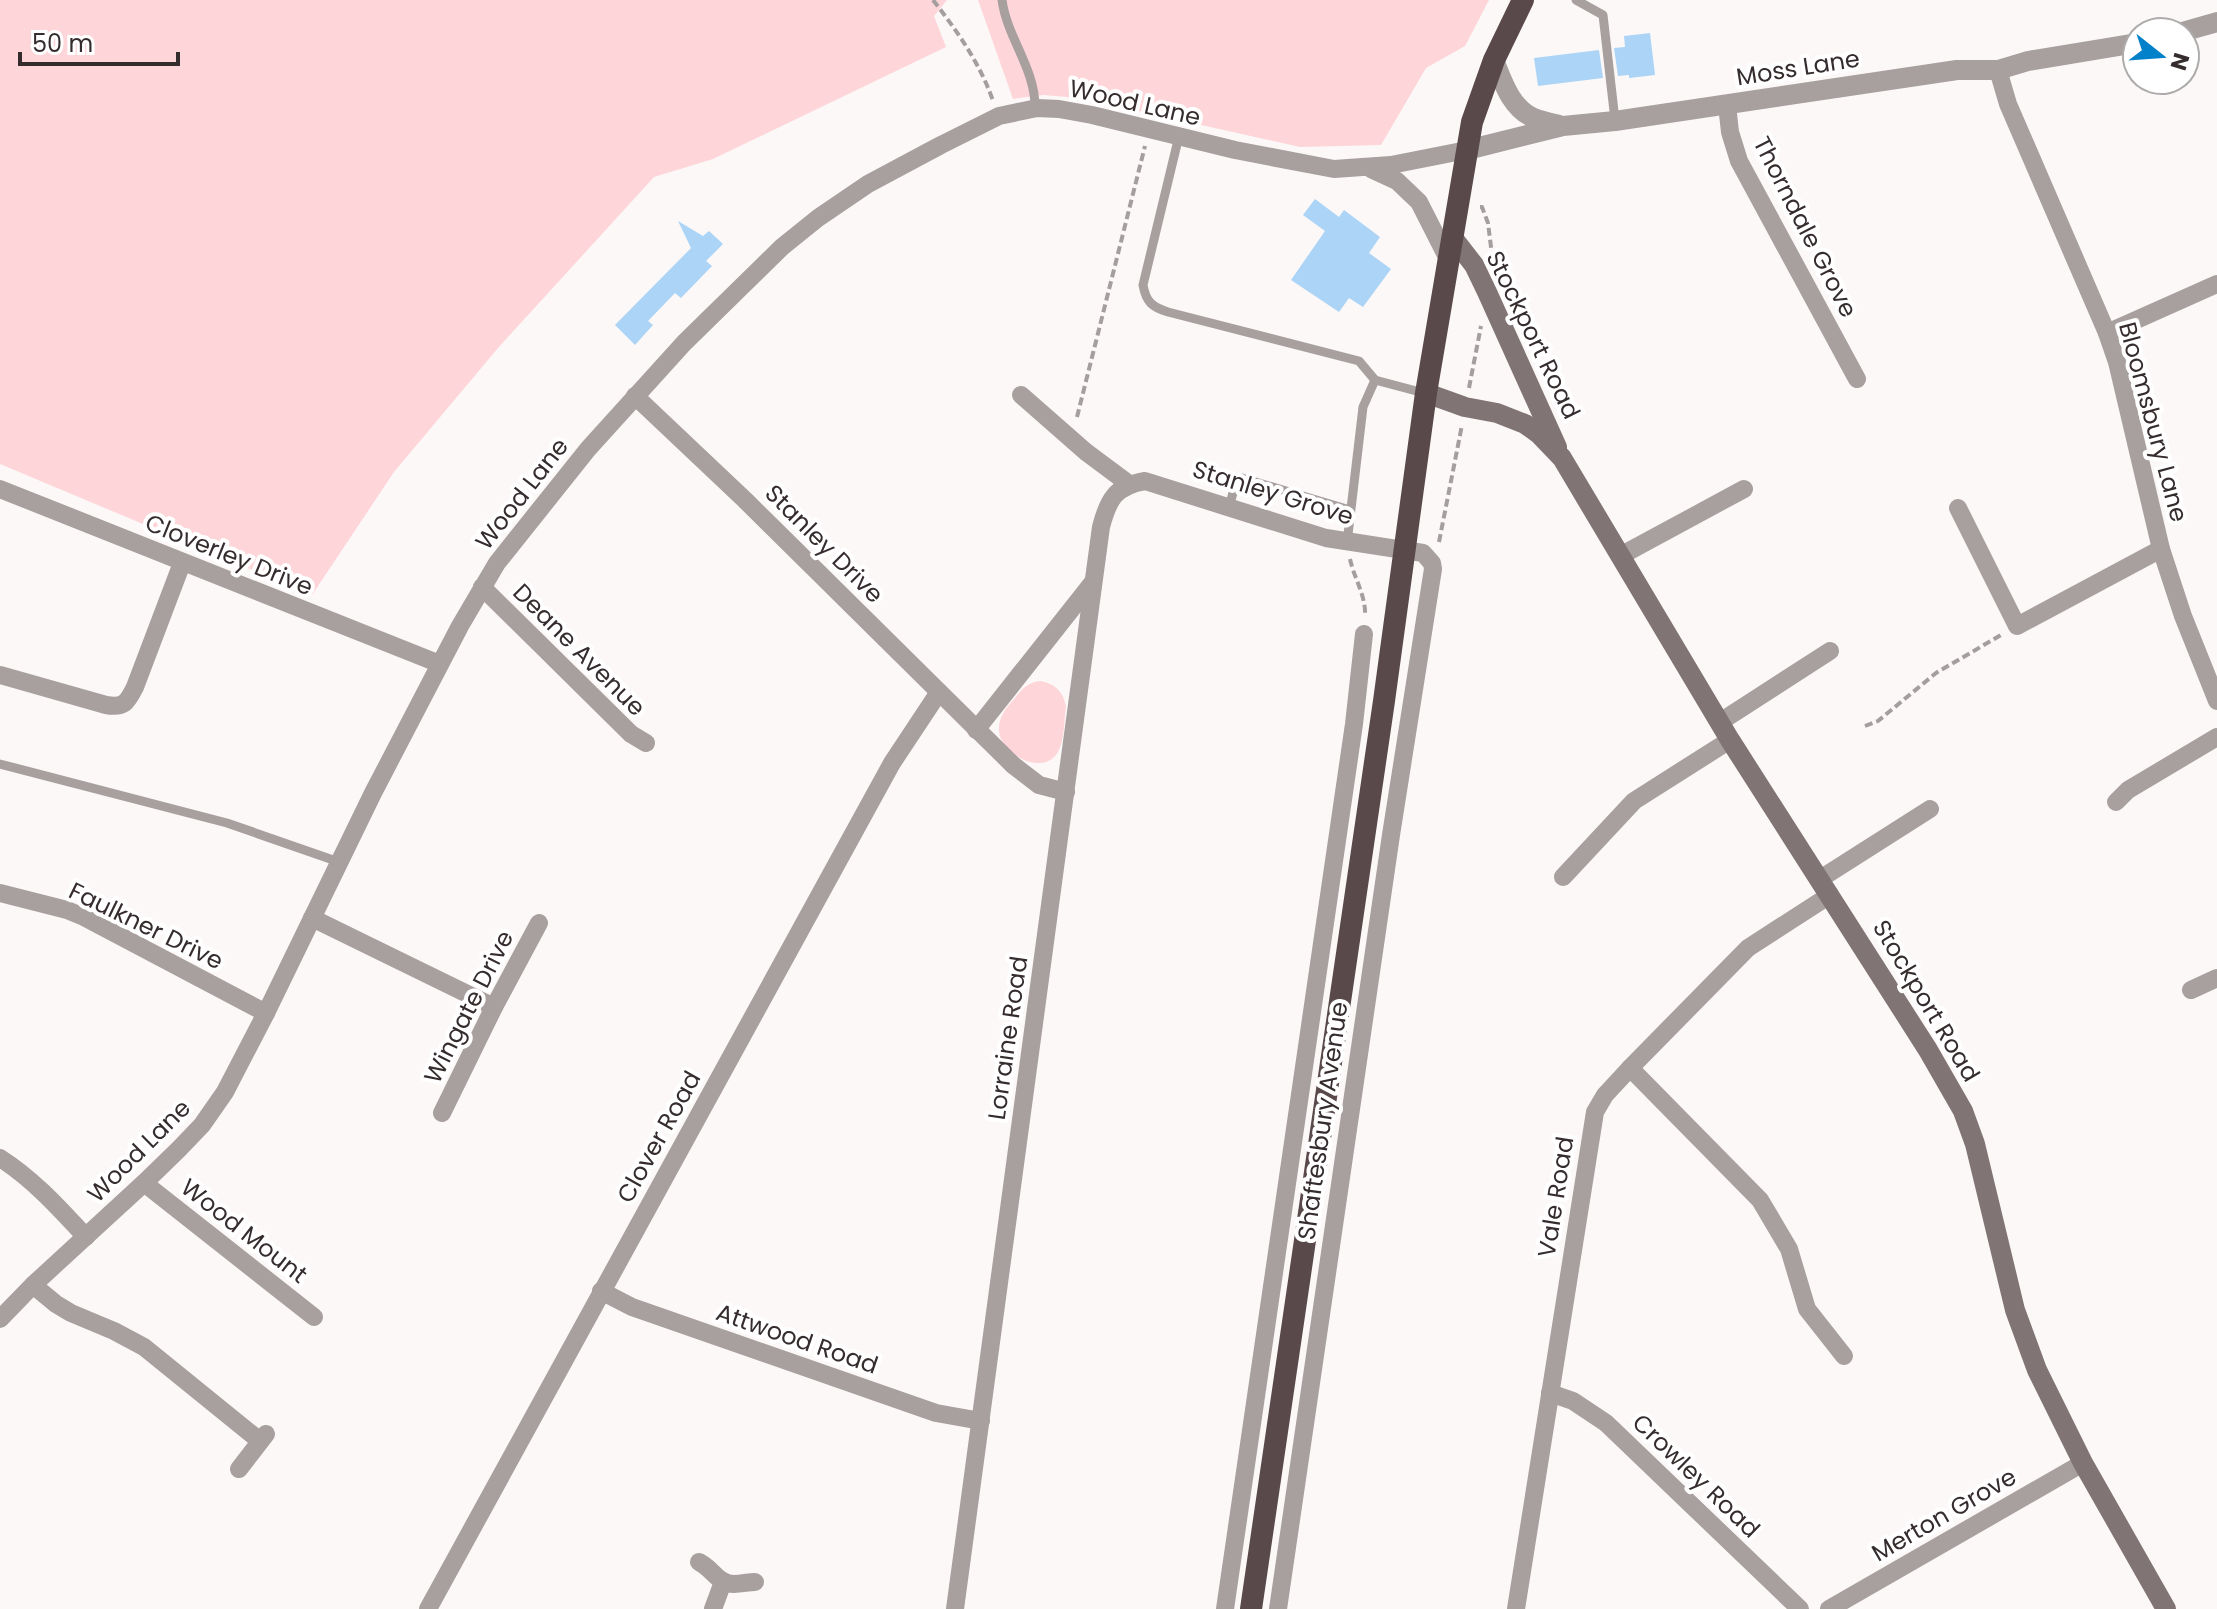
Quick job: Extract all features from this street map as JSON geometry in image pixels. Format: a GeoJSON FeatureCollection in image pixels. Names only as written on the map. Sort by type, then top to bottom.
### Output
{"type":"FeatureCollection","features":[{"type":"Feature","properties":{"kind":"highway","name":"Stockport Road"},"geometry":{"type":"LineString","coordinates":[[1426,393],[1476,110],[1494,60],[1523,0]]}},
{"type":"Feature","properties":{"kind":"highway","name":"Shaftesbury Avenue"},"geometry":{"type":"LineString","coordinates":[[1251,1609],[1426,393]]}},
{"type":"Feature","properties":{"kind":"main road","name":"Stockport Road"},"geometry":{"type":"LineString","coordinates":[[1453,238],[1474,265],[1562,458],[1725,731],[1928,1050],[1970,1127],[2012,1297],[2050,1400],[2166,1609]]}},
{"type":"Feature","properties":{"kind":"main road","name":"Stockport Road"},"geometry":{"type":"LineString","coordinates":[[1426,393],[1525,424],[1562,458]]}},
{"type":"Feature","properties":{"kind":"street","name":"Moss Lane"},"geometry":{"type":"LineString","coordinates":[[1467,150],[1563,126],[1957,70],[1998,70],[2028,61],[2121,46]]}},
{"type":"Feature","properties":{"kind":"street"},"geometry":{"type":"LineString","coordinates":[[1494,60],[1507,90],[1525,114],[1563,126]]}},
{"type":"Feature","properties":{"kind":"street","name":"Bloomsbury Lane"},"geometry":{"type":"LineString","coordinates":[[1998,70],[2008,104],[2107,333],[2117,362],[2161,549],[2183,616],[2213,680],[2217,701]]}},
{"type":"Feature","properties":{"kind":"street","name":"Thorndale Grove"},"geometry":{"type":"LineString","coordinates":[[1727,105],[1730,132],[1739,161],[1858,368]]}},
{"type":"Feature","properties":{"kind":"street","name":"Wood Lane"},"geometry":{"type":"LineString","coordinates":[[0,1319],[144,1183],[214,1109],[235,1076],[440,664],[497,563],[556,487],[684,343],[782,247],[818,218],[886,173],[999,116],[1035,109],[1077,112],[1334,169],[1391,165],[1467,150]]}},
{"type":"Feature","properties":{"kind":"street","name":"Wood Lane"},"geometry":{"type":"LineString","coordinates":[[1367,167],[1397,181],[1419,202],[1449,261]]}},
{"type":"Feature","properties":{"kind":"street"},"geometry":{"type":"LineString","coordinates":[[2107,333],[2217,284]]}},
{"type":"Feature","properties":{"kind":"street"},"geometry":{"type":"LineString","coordinates":[[1021,395],[1129,484]]}},
{"type":"Feature","properties":{"kind":"street","name":"Stanley Drive"},"geometry":{"type":"LineString","coordinates":[[635,396],[1027,777],[1049,789],[1066,792]]}},
{"type":"Feature","properties":{"kind":"street","name":"Stanley Grove"},"geometry":{"type":"LineString","coordinates":[[1129,484],[1153,482],[1347,543],[1405,548]]}},
{"type":"Feature","properties":{"kind":"street","name":"Lorraine Road"},"geometry":{"type":"LineString","coordinates":[[955,1609],[1105,514],[1113,496],[1129,484]]}},
{"type":"Feature","properties":{"kind":"street","name":"Cloverley Drive"},"geometry":{"type":"LineString","coordinates":[[0,489],[440,664]]}},
{"type":"Feature","properties":{"kind":"street"},"geometry":{"type":"LineString","coordinates":[[1620,556],[1744,489]]}},
{"type":"Feature","properties":{"kind":"street"},"geometry":{"type":"LineString","coordinates":[[1958,508],[2017,626],[2161,549]]}},
{"type":"Feature","properties":{"kind":"street"},"geometry":{"type":"LineString","coordinates":[[1405,548],[1423,553],[1432,563]]}},
{"type":"Feature","properties":{"kind":"street"},"geometry":{"type":"LineString","coordinates":[[0,675],[106,705],[117,707],[125,703],[135,687],[182,563]]}},
{"type":"Feature","properties":{"kind":"street","name":"Shaftesbury Avenue"},"geometry":{"type":"LineString","coordinates":[[1278,1609],[1432,563]]}},
{"type":"Feature","properties":{"kind":"street"},"geometry":{"type":"LineString","coordinates":[[976,730],[1095,580]]}},
{"type":"Feature","properties":{"kind":"street","name":"Deane Avenue"},"geometry":{"type":"LineString","coordinates":[[482,587],[631,734],[646,743]]}},
{"type":"Feature","properties":{"kind":"street"},"geometry":{"type":"LineString","coordinates":[[1363,641],[1391,644],[1420,640]]}},
{"type":"Feature","properties":{"kind":"street","name":"Shaftesbury Avenue"},"geometry":{"type":"LineString","coordinates":[[1225,1609],[1363,641]]}},
{"type":"Feature","properties":{"kind":"street"},"geometry":{"type":"LineString","coordinates":[[1563,877],[1634,801],[1830,651]]}},
{"type":"Feature","properties":{"kind":"street","name":"Clover Road"},"geometry":{"type":"LineString","coordinates":[[428,1609],[892,763],[939,692]]}},
{"type":"Feature","properties":{"kind":"street"},"geometry":{"type":"LineString","coordinates":[[1357,697],[1384,701]]}},
{"type":"Feature","properties":{"kind":"street"},"geometry":{"type":"LineString","coordinates":[[2116,802],[2128,790],[2217,737]]}},
{"type":"Feature","properties":{"kind":"street","name":"Vale Road"},"geometry":{"type":"LineString","coordinates":[[1516,1609],[1595,1112],[1605,1095],[1630,1068],[1748,948],[1930,809]]}},
{"type":"Feature","properties":{"kind":"street","name":"Faulkner Drive"},"geometry":{"type":"LineString","coordinates":[[0,893],[84,917],[266,1013]]}},
{"type":"Feature","properties":{"kind":"street"},"geometry":{"type":"LineString","coordinates":[[312,918],[494,1007]]}},
{"type":"Feature","properties":{"kind":"street","name":"Wingate Drive"},"geometry":{"type":"LineString","coordinates":[[442,1113],[539,923]]}},
{"type":"Feature","properties":{"kind":"street"},"geometry":{"type":"LineString","coordinates":[[2191,990],[2217,978]]}},
{"type":"Feature","properties":{"kind":"street"},"geometry":{"type":"LineString","coordinates":[[1630,1068],[1760,1200],[1789,1249],[1807,1309],[1844,1356]]}},
{"type":"Feature","properties":{"kind":"street"},"geometry":{"type":"LineString","coordinates":[[0,1158],[37,1186],[86,1237]]}},
{"type":"Feature","properties":{"kind":"street","name":"Wood Mount"},"geometry":{"type":"LineString","coordinates":[[144,1183],[314,1317]]}},
{"type":"Feature","properties":{"kind":"street"},"geometry":{"type":"LineString","coordinates":[[33,1285],[71,1313],[144,1347],[263,1438],[239,1469]]}},
{"type":"Feature","properties":{"kind":"street","name":"Attwood Road"},"geometry":{"type":"LineString","coordinates":[[601,1291],[632,1307],[936,1413],[981,1421]]}},
{"type":"Feature","properties":{"kind":"street","name":"Crowley Road"},"geometry":{"type":"LineString","coordinates":[[1550,1393],[1573,1401],[1606,1423],[1800,1609]]}},
{"type":"Feature","properties":{"kind":"street","name":"Merton Grove"},"geometry":{"type":"LineString","coordinates":[[1829,1609],[2083,1463]]}},
{"type":"Feature","properties":{"kind":"street"},"geometry":{"type":"LineString","coordinates":[[699,1562],[723,1582],[755,1582]]}},
{"type":"Feature","properties":{"kind":"street"},"geometry":{"type":"LineString","coordinates":[[713,1609],[723,1582]]}},
{"type":"Feature","properties":{"kind":"lane"},"geometry":{"type":"LineString","coordinates":[[1002,0],[1015,43],[1028,68],[1036,96],[1035,109]]}},
{"type":"Feature","properties":{"kind":"lane"},"geometry":{"type":"LineString","coordinates":[[1576,0],[1603,15],[1615,121]]}},
{"type":"Feature","properties":{"kind":"lane"},"geometry":{"type":"LineString","coordinates":[[1179,136],[1143,285],[1149,303],[1155,308],[1183,316],[1359,361],[1375,380],[1426,393]]}},
{"type":"Feature","properties":{"kind":"lane"},"geometry":{"type":"LineString","coordinates":[[1347,543],[1363,407],[1375,380]]}},
{"type":"Feature","properties":{"kind":"lane"},"geometry":{"type":"LineString","coordinates":[[1229,507],[1236,482],[1242,478],[1350,510]]}},
{"type":"Feature","properties":{"kind":"lane"},"geometry":{"type":"LineString","coordinates":[[0,764],[227,823],[339,862]]}},
{"type":"Feature","properties":{"kind":"path"},"geometry":{"type":"LineString","coordinates":[[933,0],[968,49],[987,84],[999,116]]}},
{"type":"Feature","properties":{"kind":"path"},"geometry":{"type":"LineString","coordinates":[[1069,437],[1078,415],[1149,129]]}},
{"type":"Feature","properties":{"kind":"path"},"geometry":{"type":"LineString","coordinates":[[1460,200],[1482,207],[1493,252],[1469,385]]}},
{"type":"Feature","properties":{"kind":"path"},"geometry":{"type":"LineString","coordinates":[[1432,563],[1438,547],[1459,437]]}},
{"type":"Feature","properties":{"kind":"path"},"geometry":{"type":"LineString","coordinates":[[1347,543],[1352,570],[1365,607],[1363,641]]}},
{"type":"Feature","properties":{"kind":"path"},"geometry":{"type":"LineString","coordinates":[[1865,726],[1878,721],[1936,673],[2017,626]]}},
{"type":"Feature","properties":{"kind":"shaded area"},"geometry":{"type":"Polygon","coordinates":[[[0,0],[947,0],[934,16],[946,47],[713,159],[654,177],[498,348],[394,472],[312,595],[0,464],[0,0]]]}},
{"type":"Feature","properties":{"kind":"shaded area"},"geometry":{"type":"Polygon","coordinates":[[[978,0],[1489,0],[1465,46],[1426,68],[1381,145],[1300,147],[1080,98],[1043,95],[1013,99],[978,0]]]}},
{"type":"Feature","properties":{"kind":"shaded area"},"geometry":{"type":"Polygon","coordinates":[[[1040,681],[1057,689],[1066,706],[1059,750],[1049,761],[1040,763],[1022,759],[1006,747],[999,726],[1009,705],[1026,686],[1040,681]]]}},
{"type":"Feature","properties":{"kind":"building"},"geometry":{"type":"Polygon","coordinates":[[[1650,33],[1655,75],[1618,76],[1614,48],[1625,47],[1624,36],[1650,33]]]}},
{"type":"Feature","properties":{"kind":"building"},"geometry":{"type":"Polygon","coordinates":[[[1599,50],[1603,78],[1538,86],[1534,58],[1599,50]]]}},
{"type":"Feature","properties":{"kind":"building"},"geometry":{"type":"Polygon","coordinates":[[[1315,199],[1339,217],[1344,210],[1380,237],[1369,253],[1391,269],[1363,307],[1349,298],[1339,312],[1291,280],[1325,231],[1303,215],[1315,199]]]}},
{"type":"Feature","properties":{"kind":"building"},"geometry":{"type":"Polygon","coordinates":[[[678,221],[703,236],[709,231],[723,244],[706,261],[712,266],[681,298],[675,293],[648,321],[653,325],[635,345],[615,325],[691,248],[678,221]]]}}]}
